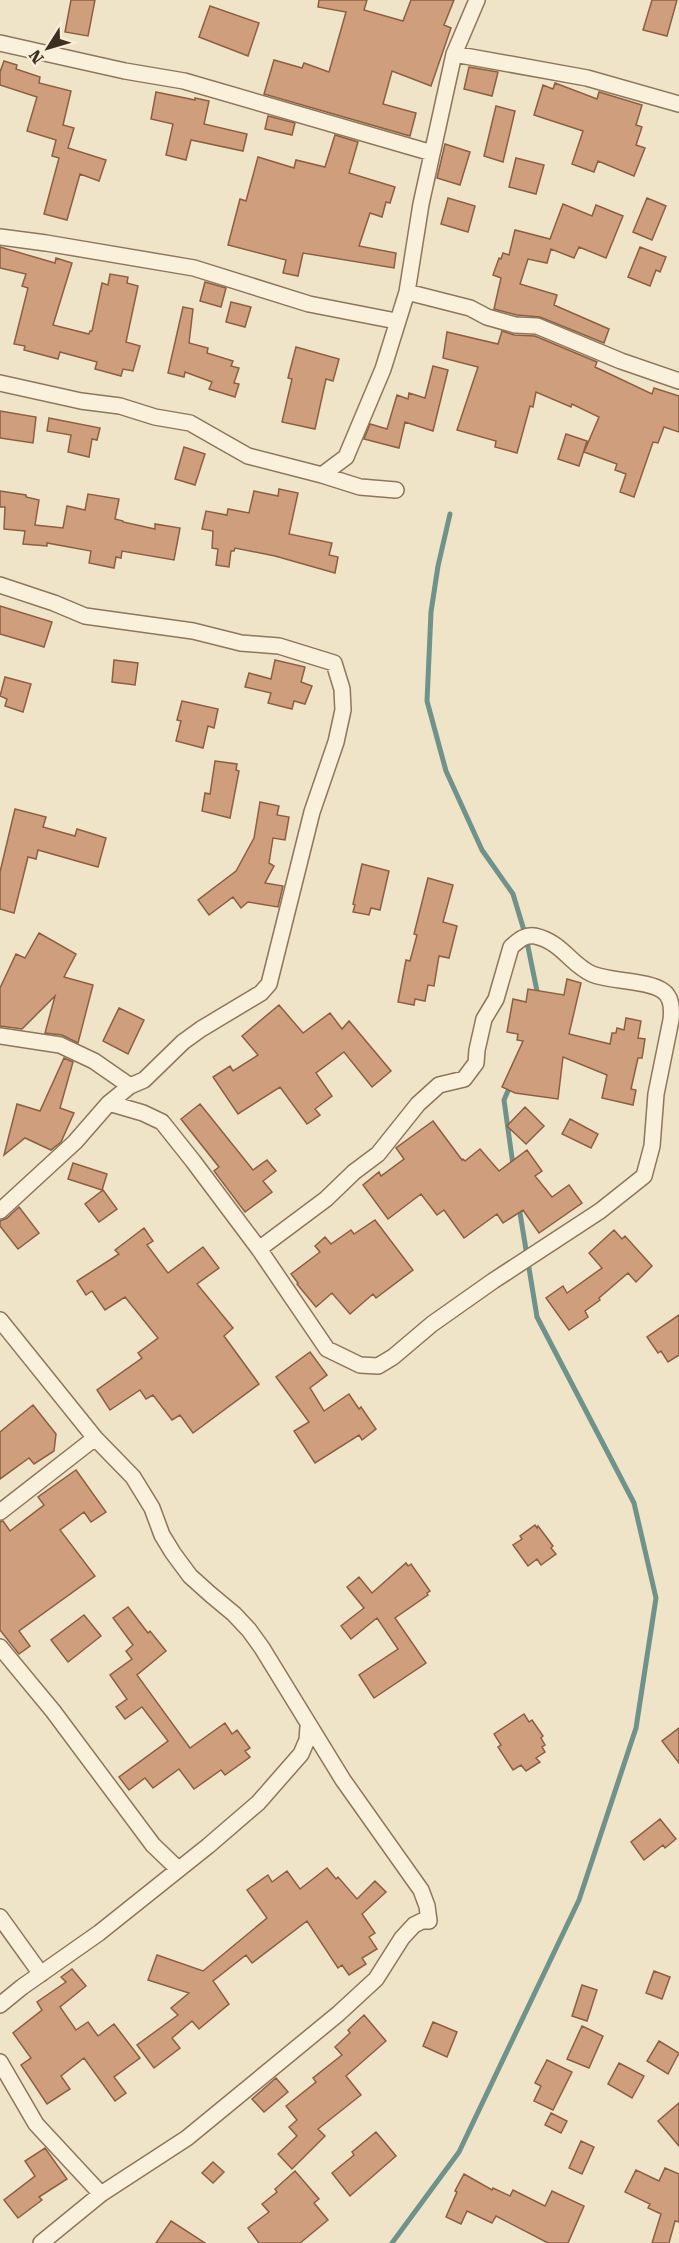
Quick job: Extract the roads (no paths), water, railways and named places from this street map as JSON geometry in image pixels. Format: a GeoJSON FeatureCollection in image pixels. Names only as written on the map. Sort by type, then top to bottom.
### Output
{"type":"FeatureCollection","features":[{"type":"Feature","properties":{"kind":"street"},"geometry":{"type":"LineString","coordinates":[[322,475],[346,457],[379,379],[407,292],[432,153],[454,54],[477,0]]}},
{"type":"Feature","properties":{"kind":"street"},"geometry":{"type":"LineString","coordinates":[[0,43],[125,71],[184,81],[432,153]]}},
{"type":"Feature","properties":{"kind":"street"},"geometry":{"type":"LineString","coordinates":[[454,54],[586,78],[679,104]]}},
{"type":"Feature","properties":{"kind":"street"},"geometry":{"type":"LineString","coordinates":[[0,237],[194,268],[309,304],[396,321]]}},
{"type":"Feature","properties":{"kind":"street"},"geometry":{"type":"LineString","coordinates":[[407,292],[470,308],[487,317],[515,325],[537,326],[621,361],[679,381]]}},
{"type":"Feature","properties":{"kind":"street"},"geometry":{"type":"LineString","coordinates":[[0,383],[81,401],[120,406],[155,417],[190,423],[248,456],[360,487],[396,490]]}},
{"type":"Feature","properties":{"kind":"street"},"geometry":{"type":"LineString","coordinates":[[0,585],[85,616],[193,631],[241,643],[279,646],[334,663],[342,689],[343,710],[336,742],[312,812],[269,984],[261,993],[183,1042],[144,1080],[130,1086],[109,1103],[75,1142],[0,1211]]}},
{"type":"Feature","properties":{"kind":"street"},"geometry":{"type":"LineString","coordinates":[[109,1103],[143,1113],[162,1122],[259,1249],[327,1349],[360,1365],[378,1366],[393,1358],[432,1324],[493,1281],[600,1211],[644,1176],[652,1146],[656,1094],[664,1056],[675,1025],[672,1009],[664,991],[655,987],[594,975],[546,940],[533,936],[526,937],[511,947],[496,999],[484,1019],[476,1063],[464,1079],[439,1085],[418,1104],[378,1154],[326,1198],[259,1249]]}},
{"type":"Feature","properties":{"kind":"street"},"geometry":{"type":"LineString","coordinates":[[0,1036],[60,1046],[94,1061],[130,1086]]}},
{"type":"Feature","properties":{"kind":"street"},"geometry":{"type":"LineString","coordinates":[[664,1056],[679,1048]]}},
{"type":"Feature","properties":{"kind":"street"},"geometry":{"type":"LineString","coordinates":[[0,1320],[95,1438],[133,1477],[152,1508],[162,1535],[190,1576],[249,1630],[343,1780],[421,1890],[427,1905],[429,1921],[422,1921],[414,1925],[402,1938],[376,1979],[338,2014],[188,2138],[101,2194],[41,2243]]}},
{"type":"Feature","properties":{"kind":"street"},"geometry":{"type":"LineString","coordinates":[[0,1512],[95,1438]]}},
{"type":"Feature","properties":{"kind":"street"},"geometry":{"type":"LineString","coordinates":[[0,1647],[66,1728],[153,1845],[178,1869]]}},
{"type":"Feature","properties":{"kind":"street"},"geometry":{"type":"LineString","coordinates":[[0,2005],[99,1933],[258,1803],[301,1754],[307,1740],[308,1727]]}},
{"type":"Feature","properties":{"kind":"street"},"geometry":{"type":"LineString","coordinates":[[0,1917],[41,1974]]}},
{"type":"Feature","properties":{"kind":"street"},"geometry":{"type":"LineString","coordinates":[[0,2062],[36,2124],[101,2194]]}},
{"type":"Feature","properties":{"kind":"waterway"},"geometry":{"type":"LineString","coordinates":[[450,514],[438,566],[431,612],[427,701],[446,771],[482,850],[513,894],[526,937],[538,996]]}},
{"type":"Feature","properties":{"kind":"waterway"},"geometry":{"type":"LineString","coordinates":[[511,1084],[504,1100],[513,1165]]}},
{"type":"Feature","properties":{"kind":"waterway"},"geometry":{"type":"LineString","coordinates":[[392,2243],[459,2152],[579,1900],[636,1728],[656,1598],[634,1503],[537,1317],[519,1207]]}}]}
